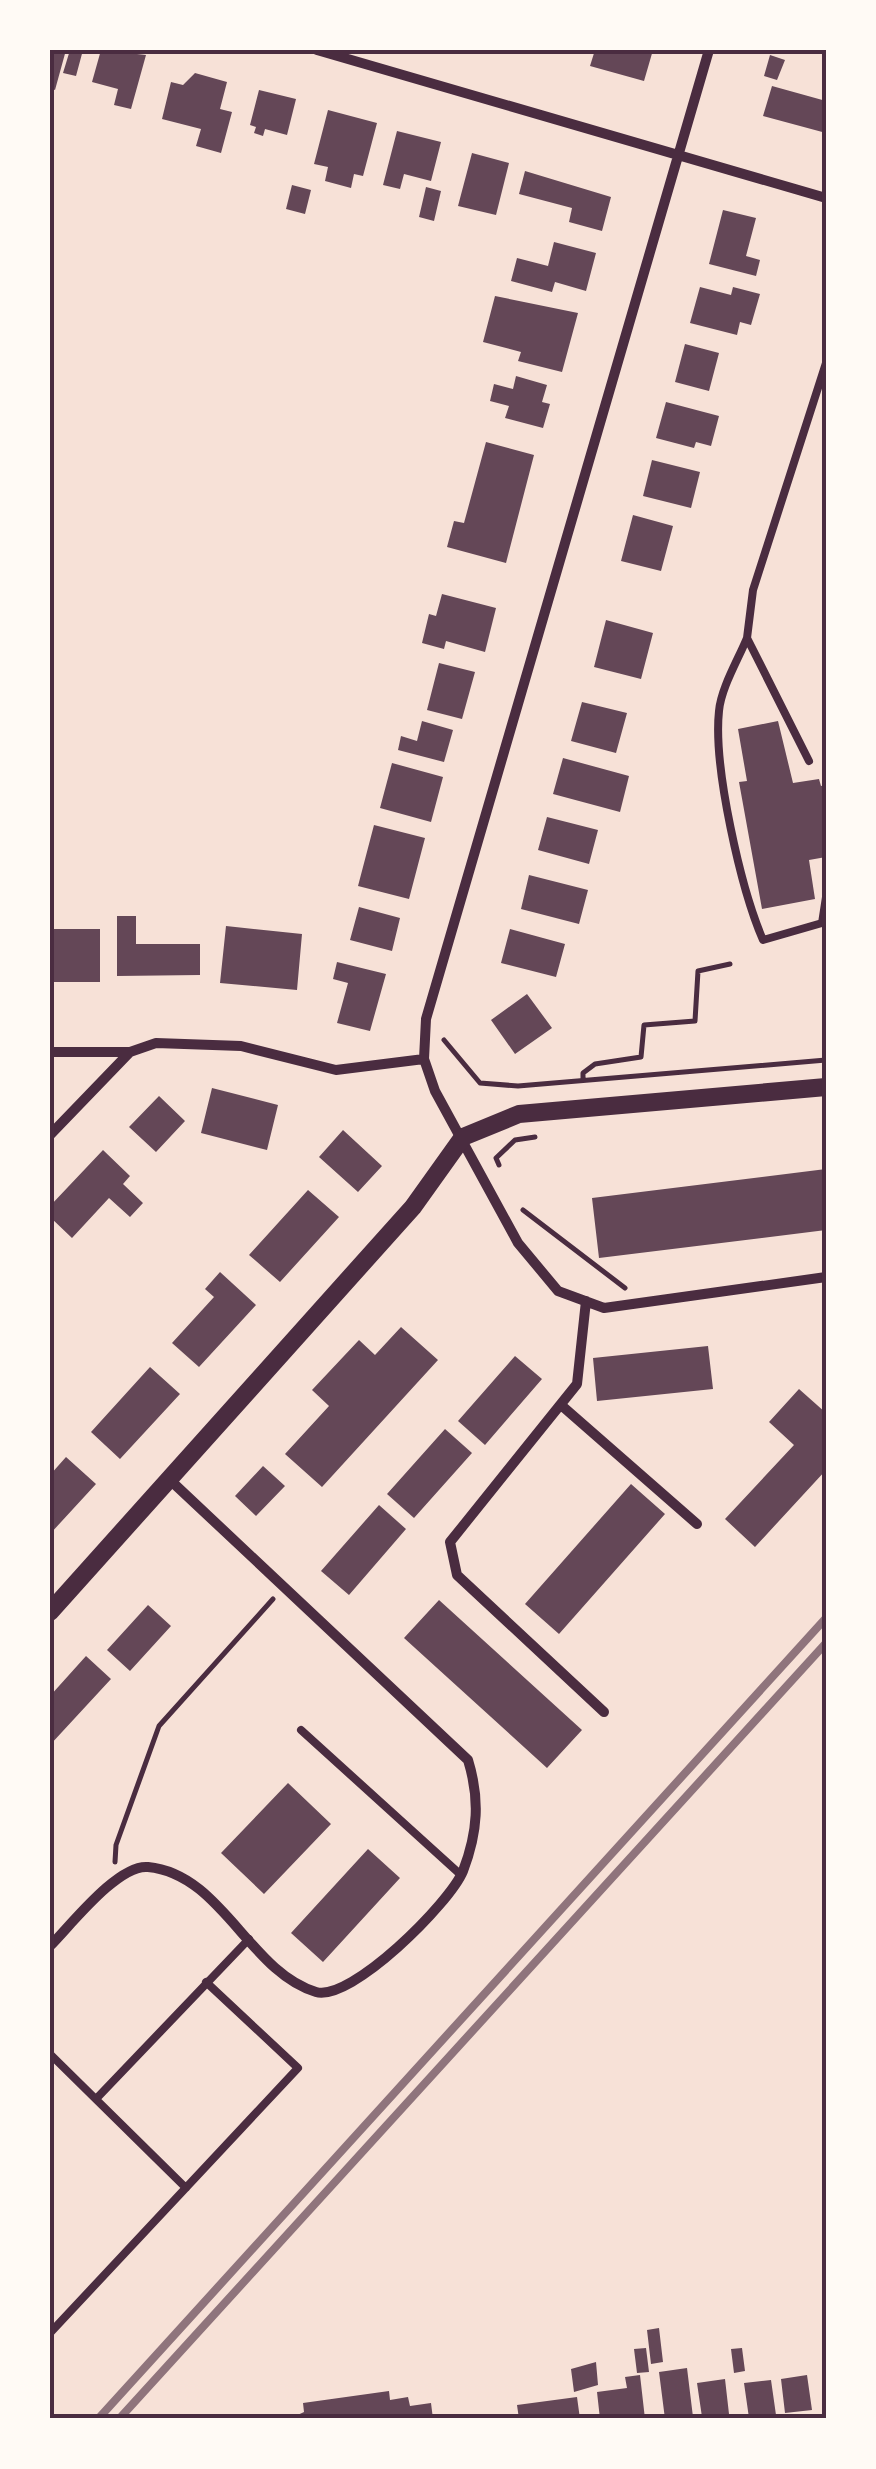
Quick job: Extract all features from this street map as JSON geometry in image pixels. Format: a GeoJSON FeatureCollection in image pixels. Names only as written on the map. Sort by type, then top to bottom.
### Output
{"type":"FeatureCollection","features":[{"type":"Feature","properties":{"kind":"street"},"geometry":{"type":"LineString","coordinates":[[318,50],[341,53],[826,198]]}},
{"type":"Feature","properties":{"kind":"street"},"geometry":{"type":"LineString","coordinates":[[709,50],[426,1019],[424,1059],[435,1091],[518,1242],[558,1291],[604,1308],[826,1276]]}},
{"type":"Feature","properties":{"kind":"street"},"geometry":{"type":"LineString","coordinates":[[50,1052],[130,1052],[156,1043],[241,1046],[336,1070],[424,1059]]}},
{"type":"Feature","properties":{"kind":"street"},"geometry":{"type":"LineString","coordinates":[[50,1135],[130,1052]]}},
{"type":"Feature","properties":{"kind":"street"},"geometry":{"type":"LineString","coordinates":[[50,1612],[413,1208],[463,1137],[520,1114],[826,1088]]}},
{"type":"Feature","properties":{"kind":"street"},"geometry":{"type":"LineString","coordinates":[[586,1301],[577,1384],[450,1542],[456,1575],[604,1712]]}},
{"type":"Feature","properties":{"kind":"street"},"geometry":{"type":"LineString","coordinates":[[562,1405],[698,1524]]}},
{"type":"Feature","properties":{"kind":"street"},"geometry":{"type":"LineString","coordinates":[[50,1946],[113,1881],[143,1866],[174,1872],[282,1971],[314,1992],[332,1994],[350,1987],[400,1944],[461,1875],[476,1828],[478,1792],[468,1760],[282,1590],[169,1480]]}},
{"type":"Feature","properties":{"kind":"lane"},"geometry":{"type":"LineString","coordinates":[[826,363],[754,590],[746,638],[718,708],[720,755],[749,908],[763,940],[822,923],[826,897]]}},
{"type":"Feature","properties":{"kind":"lane"},"geometry":{"type":"LineString","coordinates":[[746,638],[809,761]]}},
{"type":"Feature","properties":{"kind":"lane"},"geometry":{"type":"LineString","coordinates":[[301,1730],[461,1875]]}},
{"type":"Feature","properties":{"kind":"lane"},"geometry":{"type":"LineString","coordinates":[[96,2098],[249,1938]]}},
{"type":"Feature","properties":{"kind":"lane"},"geometry":{"type":"LineString","coordinates":[[50,2333],[298,2068],[206,1982]]}},
{"type":"Feature","properties":{"kind":"lane"},"geometry":{"type":"LineString","coordinates":[[50,2054],[186,2188]]}},
{"type":"Feature","properties":{"kind":"path"},"geometry":{"type":"LineString","coordinates":[[583,1080],[583,1073],[595,1064],[641,1057],[644,1026],[695,1021],[698,971],[730,964]]}},
{"type":"Feature","properties":{"kind":"path"},"geometry":{"type":"LineString","coordinates":[[426,1019],[480,1083],[518,1086],[826,1060]]}},
{"type":"Feature","properties":{"kind":"path"},"geometry":{"type":"LineString","coordinates":[[501,1172],[496,1158],[515,1140],[552,1134]]}},
{"type":"Feature","properties":{"kind":"path"},"geometry":{"type":"LineString","coordinates":[[518,1203],[529,1219],[644,1302]]}},
{"type":"Feature","properties":{"kind":"path"},"geometry":{"type":"LineString","coordinates":[[113,1881],[116,1845],[158,1726],[282,1590]]}},
{"type":"Feature","properties":{"kind":"building"},"geometry":{"type":"Polygon","coordinates":[[[50,50],[66,50],[55,90],[50,88],[50,50]]]}},
{"type":"Feature","properties":{"kind":"building"},"geometry":{"type":"Polygon","coordinates":[[[70,50],[83,50],[76,76],[63,73],[70,50]]]}},
{"type":"Feature","properties":{"kind":"building"},"geometry":{"type":"Polygon","coordinates":[[[101,50],[146,55],[131,109],[114,105],[118,89],[92,82],[101,50]]]}},
{"type":"Feature","properties":{"kind":"building"},"geometry":{"type":"Polygon","coordinates":[[[595,50],[653,50],[644,81],[590,66],[595,50]]]}},
{"type":"Feature","properties":{"kind":"building"},"geometry":{"type":"Polygon","coordinates":[[[770,55],[785,60],[777,80],[764,76],[770,55]]]}},
{"type":"Feature","properties":{"kind":"building"},"geometry":{"type":"Polygon","coordinates":[[[195,73],[227,82],[220,109],[232,112],[221,153],[196,146],[201,129],[162,119],[171,82],[183,85],[195,73]]]}},
{"type":"Feature","properties":{"kind":"building"},"geometry":{"type":"Polygon","coordinates":[[[772,86],[826,101],[826,133],[763,116],[772,86]]]}},
{"type":"Feature","properties":{"kind":"building"},"geometry":{"type":"Polygon","coordinates":[[[259,90],[296,99],[287,135],[265,129],[263,136],[254,133],[256,127],[250,125],[259,90]]]}},
{"type":"Feature","properties":{"kind":"building"},"geometry":{"type":"Polygon","coordinates":[[[328,110],[377,123],[363,176],[354,174],[351,188],[325,181],[328,167],[314,164],[328,110]]]}},
{"type":"Feature","properties":{"kind":"building"},"geometry":{"type":"Polygon","coordinates":[[[397,131],[441,142],[431,181],[404,174],[400,189],[383,185],[397,131]]]}},
{"type":"Feature","properties":{"kind":"building"},"geometry":{"type":"Polygon","coordinates":[[[472,153],[509,163],[496,215],[458,206],[472,153]]]}},
{"type":"Feature","properties":{"kind":"building"},"geometry":{"type":"Polygon","coordinates":[[[525,171],[611,197],[602,231],[569,222],[572,208],[519,194],[525,171]]]}},
{"type":"Feature","properties":{"kind":"building"},"geometry":{"type":"Polygon","coordinates":[[[292,185],[311,190],[305,214],[286,209],[292,185]]]}},
{"type":"Feature","properties":{"kind":"building"},"geometry":{"type":"Polygon","coordinates":[[[426,187],[441,191],[434,221],[419,217],[426,187]]]}},
{"type":"Feature","properties":{"kind":"building"},"geometry":{"type":"Polygon","coordinates":[[[723,210],[756,218],[746,256],[760,260],[756,276],[709,264],[723,210]]]}},
{"type":"Feature","properties":{"kind":"building"},"geometry":{"type":"Polygon","coordinates":[[[554,242],[596,253],[586,291],[555,282],[552,292],[511,281],[517,258],[548,266],[554,242]]]}},
{"type":"Feature","properties":{"kind":"building"},"geometry":{"type":"Polygon","coordinates":[[[700,287],[731,295],[733,287],[760,294],[751,325],[740,322],[737,335],[690,323],[700,287]]]}},
{"type":"Feature","properties":{"kind":"building"},"geometry":{"type":"Polygon","coordinates":[[[495,296],[578,313],[562,372],[518,361],[521,352],[483,342],[495,296]]]}},
{"type":"Feature","properties":{"kind":"building"},"geometry":{"type":"Polygon","coordinates":[[[685,344],[719,353],[709,391],[675,382],[685,344]]]}},
{"type":"Feature","properties":{"kind":"building"},"geometry":{"type":"Polygon","coordinates":[[[516,376],[547,385],[542,402],[550,404],[543,428],[505,418],[509,406],[490,401],[494,384],[513,389],[516,376]]]}},
{"type":"Feature","properties":{"kind":"building"},"geometry":{"type":"Polygon","coordinates":[[[666,402],[719,416],[711,446],[696,442],[694,448],[656,438],[666,402]]]}},
{"type":"Feature","properties":{"kind":"building"},"geometry":{"type":"Polygon","coordinates":[[[486,442],[534,455],[506,563],[447,547],[454,521],[464,523],[486,442]]]}},
{"type":"Feature","properties":{"kind":"building"},"geometry":{"type":"Polygon","coordinates":[[[652,460],[700,472],[691,508],[643,496],[652,460]]]}},
{"type":"Feature","properties":{"kind":"building"},"geometry":{"type":"Polygon","coordinates":[[[633,515],[673,526],[661,571],[621,561],[633,515]]]}},
{"type":"Feature","properties":{"kind":"building"},"geometry":{"type":"Polygon","coordinates":[[[442,594],[496,608],[485,652],[446,641],[444,649],[422,643],[429,614],[436,616],[442,594]]]}},
{"type":"Feature","properties":{"kind":"building"},"geometry":{"type":"Polygon","coordinates":[[[606,620],[653,633],[641,679],[594,667],[606,620]]]}},
{"type":"Feature","properties":{"kind":"building"},"geometry":{"type":"Polygon","coordinates":[[[439,663],[475,672],[462,719],[427,710],[439,663]]]}},
{"type":"Feature","properties":{"kind":"building"},"geometry":{"type":"Polygon","coordinates":[[[582,702],[627,713],[616,753],[571,741],[582,702]]]}},
{"type":"Feature","properties":{"kind":"building"},"geometry":{"type":"Polygon","coordinates":[[[422,721],[453,730],[444,762],[398,750],[401,736],[417,741],[422,721]]]}},
{"type":"Feature","properties":{"kind":"building"},"geometry":{"type":"Polygon","coordinates":[[[778,721],[793,783],[819,779],[821,786],[826,785],[826,857],[809,860],[815,899],[762,909],[739,782],[747,781],[738,729],[778,721]]]}},
{"type":"Feature","properties":{"kind":"building"},"geometry":{"type":"Polygon","coordinates":[[[563,758],[629,776],[620,812],[553,794],[563,758]]]}},
{"type":"Feature","properties":{"kind":"building"},"geometry":{"type":"Polygon","coordinates":[[[392,763],[443,777],[431,822],[380,808],[392,763]]]}},
{"type":"Feature","properties":{"kind":"building"},"geometry":{"type":"Polygon","coordinates":[[[547,817],[598,830],[589,864],[538,850],[547,817]]]}},
{"type":"Feature","properties":{"kind":"building"},"geometry":{"type":"Polygon","coordinates":[[[374,825],[425,838],[409,899],[358,886],[374,825]]]}},
{"type":"Feature","properties":{"kind":"building"},"geometry":{"type":"Polygon","coordinates":[[[529,875],[588,890],[579,924],[521,909],[529,875]]]}},
{"type":"Feature","properties":{"kind":"building"},"geometry":{"type":"Polygon","coordinates":[[[359,907],[400,918],[392,951],[350,940],[359,907]]]}},
{"type":"Feature","properties":{"kind":"building"},"geometry":{"type":"Polygon","coordinates":[[[117,916],[136,916],[136,944],[200,944],[200,975],[117,976],[117,916]]]}},
{"type":"Feature","properties":{"kind":"building"},"geometry":{"type":"Polygon","coordinates":[[[226,926],[302,934],[297,990],[220,983],[226,926]]]}},
{"type":"Feature","properties":{"kind":"building"},"geometry":{"type":"Polygon","coordinates":[[[50,929],[100,929],[100,982],[50,982],[50,929]]]}},
{"type":"Feature","properties":{"kind":"building"},"geometry":{"type":"Polygon","coordinates":[[[510,929],[565,944],[556,977],[501,963],[510,929]]]}},
{"type":"Feature","properties":{"kind":"building"},"geometry":{"type":"Polygon","coordinates":[[[337,962],[386,974],[370,1031],[337,1023],[348,983],[333,979],[337,962]]]}},
{"type":"Feature","properties":{"kind":"building"},"geometry":{"type":"Polygon","coordinates":[[[527,994],[552,1028],[515,1054],[491,1020],[527,994]]]}},
{"type":"Feature","properties":{"kind":"building"},"geometry":{"type":"Polygon","coordinates":[[[212,1088],[278,1105],[267,1150],[201,1133],[212,1088]]]}},
{"type":"Feature","properties":{"kind":"building"},"geometry":{"type":"Polygon","coordinates":[[[159,1096],[185,1121],[156,1152],[129,1127],[159,1096]]]}},
{"type":"Feature","properties":{"kind":"building"},"geometry":{"type":"Polygon","coordinates":[[[343,1130],[382,1166],[358,1192],[319,1157],[343,1130]]]}},
{"type":"Feature","properties":{"kind":"building"},"geometry":{"type":"Polygon","coordinates":[[[103,1150],[130,1176],[123,1184],[143,1203],[130,1217],[109,1198],[72,1238],[50,1217],[50,1206],[103,1150]]]}},
{"type":"Feature","properties":{"kind":"building"},"geometry":{"type":"Polygon","coordinates":[[[826,1169],[826,1230],[599,1258],[592,1198],[826,1169]]]}},
{"type":"Feature","properties":{"kind":"building"},"geometry":{"type":"Polygon","coordinates":[[[308,1190],[339,1217],[280,1282],[249,1255],[308,1190]]]}},
{"type":"Feature","properties":{"kind":"building"},"geometry":{"type":"Polygon","coordinates":[[[220,1272],[256,1305],[199,1367],[172,1343],[214,1297],[205,1289],[220,1272]]]}},
{"type":"Feature","properties":{"kind":"building"},"geometry":{"type":"Polygon","coordinates":[[[401,1327],[438,1360],[322,1487],[285,1454],[329,1406],[312,1390],[359,1340],[375,1355],[401,1327]]]}},
{"type":"Feature","properties":{"kind":"building"},"geometry":{"type":"Polygon","coordinates":[[[708,1346],[713,1389],[597,1401],[593,1358],[708,1346]]]}},
{"type":"Feature","properties":{"kind":"building"},"geometry":{"type":"Polygon","coordinates":[[[515,1356],[542,1379],[485,1445],[458,1421],[515,1356]]]}},
{"type":"Feature","properties":{"kind":"building"},"geometry":{"type":"Polygon","coordinates":[[[150,1367],[180,1394],[120,1459],[91,1432],[150,1367]]]}},
{"type":"Feature","properties":{"kind":"building"},"geometry":{"type":"Polygon","coordinates":[[[799,1389],[826,1413],[826,1470],[755,1547],[725,1519],[794,1445],[769,1422],[799,1389]]]}},
{"type":"Feature","properties":{"kind":"building"},"geometry":{"type":"Polygon","coordinates":[[[445,1429],[472,1453],[414,1518],[387,1494],[445,1429]]]}},
{"type":"Feature","properties":{"kind":"building"},"geometry":{"type":"Polygon","coordinates":[[[66,1457],[96,1484],[50,1534],[50,1475],[66,1457]]]}},
{"type":"Feature","properties":{"kind":"building"},"geometry":{"type":"Polygon","coordinates":[[[263,1466],[285,1486],[256,1516],[235,1496],[263,1466]]]}},
{"type":"Feature","properties":{"kind":"building"},"geometry":{"type":"Polygon","coordinates":[[[631,1484],[665,1514],[559,1634],[525,1604],[631,1484]]]}},
{"type":"Feature","properties":{"kind":"building"},"geometry":{"type":"Polygon","coordinates":[[[379,1505],[406,1529],[349,1595],[321,1571],[379,1505]]]}},
{"type":"Feature","properties":{"kind":"building"},"geometry":{"type":"Polygon","coordinates":[[[439,1600],[582,1730],[547,1768],[404,1638],[439,1600]]]}},
{"type":"Feature","properties":{"kind":"building"},"geometry":{"type":"Polygon","coordinates":[[[148,1605],[171,1626],[130,1671],[107,1650],[148,1605]]]}},
{"type":"Feature","properties":{"kind":"building"},"geometry":{"type":"Polygon","coordinates":[[[86,1656],[111,1679],[50,1745],[50,1696],[86,1656]]]}},
{"type":"Feature","properties":{"kind":"building"},"geometry":{"type":"Polygon","coordinates":[[[288,1783],[331,1824],[264,1894],[221,1853],[288,1783]]]}},
{"type":"Feature","properties":{"kind":"building"},"geometry":{"type":"Polygon","coordinates":[[[368,1849],[400,1878],[323,1962],[291,1933],[368,1849]]]}},
{"type":"Feature","properties":{"kind":"building"},"geometry":{"type":"Polygon","coordinates":[[[659,2328],[663,2362],[651,2364],[647,2330],[659,2328]]]}},
{"type":"Feature","properties":{"kind":"building"},"geometry":{"type":"Polygon","coordinates":[[[646,2348],[649,2372],[637,2373],[634,2349],[646,2348]]]}},
{"type":"Feature","properties":{"kind":"building"},"geometry":{"type":"Polygon","coordinates":[[[742,2348],[745,2371],[734,2373],[731,2349],[742,2348]]]}},
{"type":"Feature","properties":{"kind":"building"},"geometry":{"type":"Polygon","coordinates":[[[596,2362],[598,2385],[574,2392],[571,2369],[596,2362]]]}},
{"type":"Feature","properties":{"kind":"building"},"geometry":{"type":"Polygon","coordinates":[[[687,2368],[693,2417],[665,2419],[659,2372],[687,2368]]]}},
{"type":"Feature","properties":{"kind":"building"},"geometry":{"type":"Polygon","coordinates":[[[640,2375],[645,2419],[600,2419],[597,2392],[627,2388],[625,2377],[640,2375]]]}},
{"type":"Feature","properties":{"kind":"building"},"geometry":{"type":"Polygon","coordinates":[[[807,2375],[812,2410],[785,2413],[781,2379],[807,2375]]]}},
{"type":"Feature","properties":{"kind":"building"},"geometry":{"type":"Polygon","coordinates":[[[725,2379],[729,2414],[702,2417],[697,2383],[725,2379]]]}},
{"type":"Feature","properties":{"kind":"building"},"geometry":{"type":"Polygon","coordinates":[[[771,2380],[776,2415],[749,2418],[744,2383],[771,2380]]]}},
{"type":"Feature","properties":{"kind":"building"},"geometry":{"type":"Polygon","coordinates":[[[389,2391],[390,2400],[408,2397],[410,2406],[431,2403],[433,2419],[289,2419],[304,2412],[303,2403],[389,2391]]]}},
{"type":"Feature","properties":{"kind":"building"},"geometry":{"type":"Polygon","coordinates":[[[577,2397],[580,2419],[519,2419],[517,2405],[577,2397]]]}},
{"type":"Feature","properties":{"kind":"railway"},"geometry":{"type":"LineString","coordinates":[[98,2419],[826,1618]]}},
{"type":"Feature","properties":{"kind":"railway"},"geometry":{"type":"LineString","coordinates":[[119,2419],[826,1643]]}}]}
